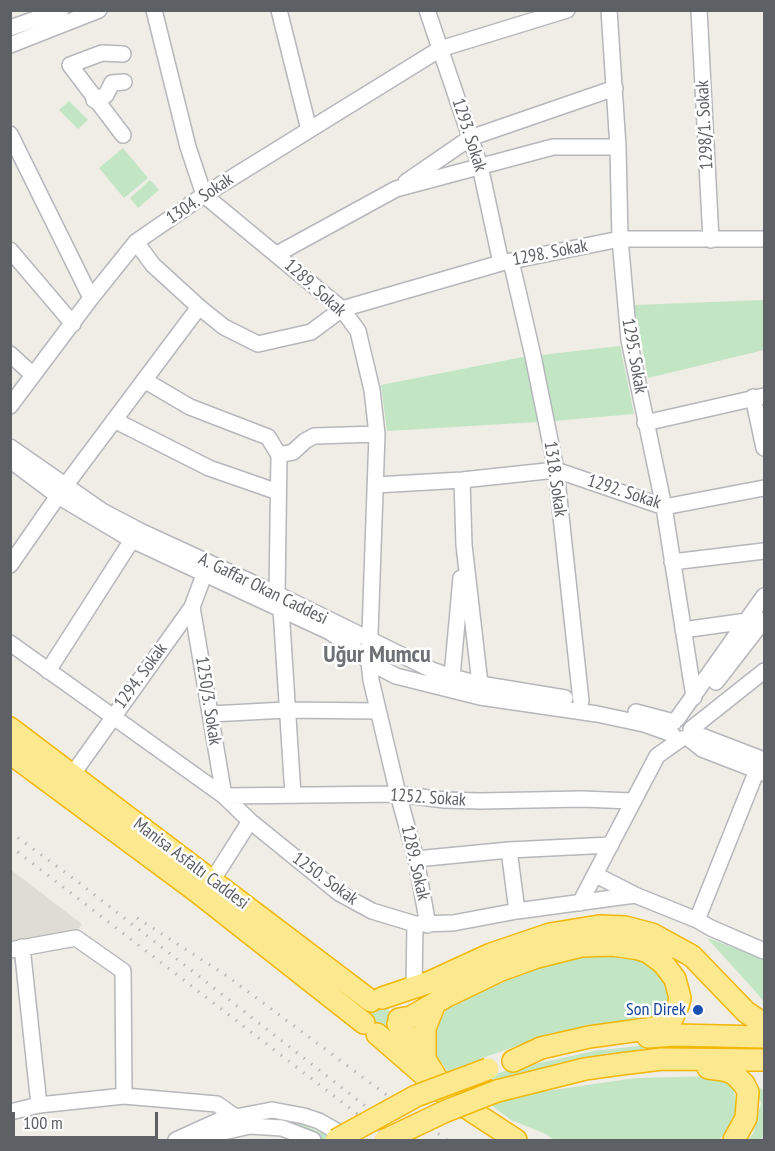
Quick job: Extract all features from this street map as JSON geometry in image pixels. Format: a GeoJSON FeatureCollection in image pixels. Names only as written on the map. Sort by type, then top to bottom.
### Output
{"type":"FeatureCollection","features":[{"type":"Feature","properties":{"kind":"highway","name":"Manisa Asfaltı Caddesi"},"geometry":{"type":"LineString","coordinates":[[10,728],[212,881],[376,999]]}},
{"type":"Feature","properties":{"kind":"highway","name":"Manisa Asfaltı Caddesi"},"geometry":{"type":"LineString","coordinates":[[10,753],[195,890],[370,1029],[447,1095],[516,1140]]}},
{"type":"Feature","properties":{"kind":"highway"},"geometry":{"type":"LineString","coordinates":[[513,1061],[541,1048],[589,1037],[662,1026],[671,1021],[678,1006],[680,998],[675,979],[663,963],[648,952],[628,946],[596,945],[560,951],[517,964],[465,987],[399,1022],[389,1033],[370,1029],[363,1010],[376,999],[430,982],[484,957],[550,934],[599,926],[625,927],[652,934],[692,956],[746,1012],[765,1024]]}},
{"type":"Feature","properties":{"kind":"highway"},"geometry":{"type":"LineString","coordinates":[[376,999],[392,1002],[396,1006],[399,1022],[447,1095]]}},
{"type":"Feature","properties":{"kind":"highway"},"geometry":{"type":"LineString","coordinates":[[425,1059],[425,1028],[435,1003]]}},
{"type":"Feature","properties":{"kind":"highway"},"geometry":{"type":"LineString","coordinates":[[336,1140],[416,1096],[488,1069],[558,1049],[676,1035],[765,1036]]}},
{"type":"Feature","properties":{"kind":"highway"},"geometry":{"type":"LineString","coordinates":[[385,1140],[446,1111],[497,1091],[585,1069],[662,1059],[765,1060]]}},
{"type":"Feature","properties":{"kind":"highway"},"geometry":{"type":"LineString","coordinates":[[621,1064],[646,1070],[706,1068],[733,1073],[744,1084],[748,1092],[746,1118],[734,1140]]}},
{"type":"Feature","properties":{"kind":"street"},"geometry":{"type":"LineString","coordinates":[[10,28],[38,10]]}},
{"type":"Feature","properties":{"kind":"street"},"geometry":{"type":"LineString","coordinates":[[10,28],[61,10]]}},
{"type":"Feature","properties":{"kind":"street"},"geometry":{"type":"LineString","coordinates":[[10,45],[99,10]]}},
{"type":"Feature","properties":{"kind":"street"},"geometry":{"type":"LineString","coordinates":[[154,10],[188,147],[204,195]]}},
{"type":"Feature","properties":{"kind":"street"},"geometry":{"type":"LineString","coordinates":[[279,10],[309,130]]}},
{"type":"Feature","properties":{"kind":"street","name":"1293. Sokak"},"geometry":{"type":"LineString","coordinates":[[427,10],[480,166],[506,262]]}},
{"type":"Feature","properties":{"kind":"street","name":"1304. Sokak"},"geometry":{"type":"LineString","coordinates":[[10,406],[136,242],[204,195],[440,49],[567,10]]}},
{"type":"Feature","properties":{"kind":"street","name":"1295. Sokak"},"geometry":{"type":"LineString","coordinates":[[609,10],[618,147],[620,239],[629,340],[664,507],[694,698]]}},
{"type":"Feature","properties":{"kind":"street","name":"1298/1. Sokak"},"geometry":{"type":"LineString","coordinates":[[699,10],[711,240]]}},
{"type":"Feature","properties":{"kind":"street"},"geometry":{"type":"LineString","coordinates":[[123,54],[102,53],[70,65],[94,100],[123,135]]}},
{"type":"Feature","properties":{"kind":"street"},"geometry":{"type":"LineString","coordinates":[[94,100],[106,95],[112,83],[124,82]]}},
{"type":"Feature","properties":{"kind":"street"},"geometry":{"type":"LineString","coordinates":[[278,254],[396,189],[470,138],[615,88]]}},
{"type":"Feature","properties":{"kind":"street"},"geometry":{"type":"LineString","coordinates":[[10,134],[91,298]]}},
{"type":"Feature","properties":{"kind":"street"},"geometry":{"type":"LineString","coordinates":[[396,189],[553,147],[618,147]]}},
{"type":"Feature","properties":{"kind":"street","name":"1289. Sokak"},"geometry":{"type":"LineString","coordinates":[[204,195],[342,309],[358,331],[364,352],[377,434],[369,662],[377,711],[416,859],[422,924],[414,987]]}},
{"type":"Feature","properties":{"kind":"street","name":"1298. Sokak"},"geometry":{"type":"LineString","coordinates":[[342,309],[506,262],[620,239],[765,239]]}},
{"type":"Feature","properties":{"kind":"street"},"geometry":{"type":"LineString","coordinates":[[136,242],[153,265],[199,307],[224,327],[258,344],[311,332],[342,309]]}},
{"type":"Feature","properties":{"kind":"street"},"geometry":{"type":"LineString","coordinates":[[10,250],[73,324]]}},
{"type":"Feature","properties":{"kind":"street","name":"1318. Sokak"},"geometry":{"type":"LineString","coordinates":[[506,262],[533,356],[556,470],[580,701]]}},
{"type":"Feature","properties":{"kind":"street"},"geometry":{"type":"LineString","coordinates":[[10,565],[199,307]]}},
{"type":"Feature","properties":{"kind":"street"},"geometry":{"type":"LineString","coordinates":[[10,354],[33,375]]}},
{"type":"Feature","properties":{"kind":"street"},"geometry":{"type":"LineString","coordinates":[[144,380],[190,408],[268,437],[279,455],[279,602],[293,795]]}},
{"type":"Feature","properties":{"kind":"street"},"geometry":{"type":"LineString","coordinates":[[645,423],[759,397],[765,448]]}},
{"type":"Feature","properties":{"kind":"street"},"geometry":{"type":"LineString","coordinates":[[114,420],[209,468],[278,492]]}},
{"type":"Feature","properties":{"kind":"street"},"geometry":{"type":"LineString","coordinates":[[279,455],[293,452],[314,436],[377,434]]}},
{"type":"Feature","properties":{"kind":"street","name":"A. Gaffar Okan Caddesi"},"geometry":{"type":"LineString","coordinates":[[10,447],[62,491],[279,602],[330,632],[369,662],[396,676],[443,690],[480,697],[569,709],[644,724],[683,729]]}},
{"type":"Feature","properties":{"kind":"street","name":"A. Gaffar Okan Caddesi"},"geometry":{"type":"LineString","coordinates":[[10,460],[62,491],[132,540],[204,575],[279,602],[452,677],[580,701],[683,729],[702,749],[762,768]]}},
{"type":"Feature","properties":{"kind":"street","name":"1292. Sokak"},"geometry":{"type":"LineString","coordinates":[[376,485],[462,480],[556,470],[664,507],[765,488]]}},
{"type":"Feature","properties":{"kind":"street"},"geometry":{"type":"LineString","coordinates":[[462,480],[464,545],[480,684]]}},
{"type":"Feature","properties":{"kind":"street"},"geometry":{"type":"LineString","coordinates":[[48,671],[132,540]]}},
{"type":"Feature","properties":{"kind":"street"},"geometry":{"type":"LineString","coordinates":[[452,677],[464,545]]}},
{"type":"Feature","properties":{"kind":"street"},"geometry":{"type":"LineString","coordinates":[[672,562],[765,551]]}},
{"type":"Feature","properties":{"kind":"street","name":"1294. Sokak"},"geometry":{"type":"LineString","coordinates":[[72,775],[192,607],[204,575]]}},
{"type":"Feature","properties":{"kind":"street"},"geometry":{"type":"LineString","coordinates":[[683,729],[694,698],[765,596]]}},
{"type":"Feature","properties":{"kind":"street","name":"1250/3. Sokak"},"geometry":{"type":"LineString","coordinates":[[192,607],[224,796]]}},
{"type":"Feature","properties":{"kind":"street"},"geometry":{"type":"LineString","coordinates":[[580,903],[657,756],[683,729],[765,620]]}},
{"type":"Feature","properties":{"kind":"street"},"geometry":{"type":"LineString","coordinates":[[683,630],[747,621]]}},
{"type":"Feature","properties":{"kind":"street","name":"1250. Sokak"},"geometry":{"type":"LineString","coordinates":[[10,643],[224,796],[339,893],[372,911],[422,924],[453,923],[517,911],[636,895]]}},
{"type":"Feature","properties":{"kind":"street"},"geometry":{"type":"LineString","coordinates":[[683,729],[765,671]]}},
{"type":"Feature","properties":{"kind":"street"},"geometry":{"type":"LineString","coordinates":[[211,714],[286,710],[377,711]]}},
{"type":"Feature","properties":{"kind":"street"},"geometry":{"type":"LineString","coordinates":[[644,724],[654,735],[657,756]]}},
{"type":"Feature","properties":{"kind":"street"},"geometry":{"type":"LineString","coordinates":[[697,920],[762,768]]}},
{"type":"Feature","properties":{"kind":"street","name":"1252. Sokak"},"geometry":{"type":"LineString","coordinates":[[224,796],[398,794],[444,800],[632,801]]}},
{"type":"Feature","properties":{"kind":"street"},"geometry":{"type":"LineString","coordinates":[[212,881],[250,820]]}},
{"type":"Feature","properties":{"kind":"street"},"geometry":{"type":"LineString","coordinates":[[416,859],[509,850],[611,845]]}},
{"type":"Feature","properties":{"kind":"street"},"geometry":{"type":"LineString","coordinates":[[509,850],[517,911]]}},
{"type":"Feature","properties":{"kind":"street"},"geometry":{"type":"LineString","coordinates":[[596,875],[636,895],[765,951]]}},
{"type":"Feature","properties":{"kind":"street"},"geometry":{"type":"LineString","coordinates":[[39,1105],[16,948],[76,938],[123,971],[124,1096]]}},
{"type":"Feature","properties":{"kind":"street"},"geometry":{"type":"LineString","coordinates":[[10,1112],[39,1105],[124,1096],[217,1104],[234,1116]]}},
{"type":"Feature","properties":{"kind":"street"},"geometry":{"type":"LineString","coordinates":[[176,1140],[209,1124],[234,1116],[272,1110],[319,1121],[353,1140]]}},
{"type":"Feature","properties":{"kind":"street"},"geometry":{"type":"LineString","coordinates":[[200,1140],[210,1135],[250,1126],[282,1128],[312,1140]]}},
{"type":"Feature","properties":{"kind":"shaded area"},"geometry":{"type":"Polygon","coordinates":[[[10,869],[82,924],[77,931],[11,944],[10,869]]]}},
{"type":"Feature","properties":{"kind":"green space"},"geometry":{"type":"Polygon","coordinates":[[[69,101],[88,120],[78,129],[59,110],[69,101]]]}},
{"type":"Feature","properties":{"kind":"green space"},"geometry":{"type":"Polygon","coordinates":[[[123,148],[148,178],[124,198],[99,168],[123,148]]]}},
{"type":"Feature","properties":{"kind":"green space"},"geometry":{"type":"Polygon","coordinates":[[[150,180],[159,190],[138,208],[130,198],[150,180]]]}},
{"type":"Feature","properties":{"kind":"green space"},"geometry":{"type":"Polygon","coordinates":[[[764,300],[764,350],[648,378],[634,305],[764,300]]]}},
{"type":"Feature","properties":{"kind":"green space"},"geometry":{"type":"Polygon","coordinates":[[[620,346],[634,414],[554,421],[541,355],[620,346]]]}},
{"type":"Feature","properties":{"kind":"green space"},"geometry":{"type":"Polygon","coordinates":[[[528,356],[538,422],[387,431],[381,385],[528,356]]]}},
{"type":"Feature","properties":{"kind":"green space"},"geometry":{"type":"Polygon","coordinates":[[[707,938],[764,958],[764,1002],[755,991],[707,938]]]}},
{"type":"Feature","properties":{"kind":"green space"},"geometry":{"type":"Polygon","coordinates":[[[580,955],[621,955],[647,961],[664,978],[669,998],[659,1016],[589,1030],[551,1034],[448,1072],[435,1053],[437,1027],[448,1006],[484,987],[536,966],[580,955]]]}},
{"type":"Feature","properties":{"kind":"green space"},"geometry":{"type":"Polygon","coordinates":[[[380,1006],[388,1009],[391,1017],[388,1025],[380,1028],[372,1025],[369,1017],[372,1009],[380,1006]]]}},
{"type":"Feature","properties":{"kind":"green space"},"geometry":{"type":"Polygon","coordinates":[[[655,1044],[764,1044],[764,1054],[480,1089],[473,1081],[512,1069],[594,1051],[655,1044]]]}},
{"type":"Feature","properties":{"kind":"green space"},"geometry":{"type":"Polygon","coordinates":[[[719,1076],[733,1087],[738,1111],[729,1132],[718,1140],[554,1140],[546,1134],[511,1120],[491,1105],[525,1094],[636,1078],[719,1076]]]}},
{"type":"Feature","properties":{"kind":"green space"},"geometry":{"type":"Polygon","coordinates":[[[755,1085],[764,1090],[764,1136],[762,1140],[748,1140],[753,1134],[761,1103],[755,1085]]]}},
{"type":"Feature","properties":{"kind":"green space"},"geometry":{"type":"Polygon","coordinates":[[[266,1116],[299,1123],[337,1140],[323,1140],[314,1134],[205,1129],[266,1116]]]}},
{"type":"Feature","properties":{"kind":"railway"},"geometry":{"type":"LineString","coordinates":[[10,832],[69,875],[409,1140]]}},
{"type":"Feature","properties":{"kind":"railway"},"geometry":{"type":"LineString","coordinates":[[10,846],[391,1140]]}},
{"type":"Feature","properties":{"kind":"railway"},"geometry":{"type":"LineString","coordinates":[[137,918],[227,976],[447,1140]]}},
{"type":"Feature","properties":{"kind":"place","name":"Son Direk"},"geometry":{"type":"Point","coordinates":[698,1010]}},
{"type":"Feature","properties":{"kind":"district","name":"Uğur Mumcu"},"geometry":{"type":"Point","coordinates":[377,655]}}]}
